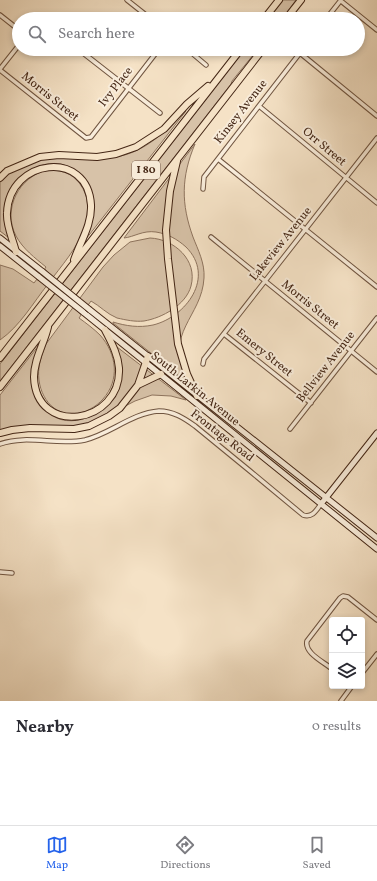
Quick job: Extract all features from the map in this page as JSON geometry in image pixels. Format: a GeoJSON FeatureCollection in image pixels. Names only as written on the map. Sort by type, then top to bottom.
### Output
{"type":"FeatureCollection","features":[{"type":"Feature","properties":{"kind":"highway"},"geometry":{"type":"LineString","coordinates":[[270,12],[279,0]]}},
{"type":"Feature","properties":{"kind":"highway"},"geometry":{"type":"LineString","coordinates":[[292,12],[301,0]]}},
{"type":"Feature","properties":{"kind":"highway","name":"I 80"},"geometry":{"type":"LineString","coordinates":[[0,358],[235,56]]}},
{"type":"Feature","properties":{"kind":"highway","name":"I 80"},"geometry":{"type":"LineString","coordinates":[[0,387],[258,56]]}},
{"type":"Feature","properties":{"kind":"highway"},"geometry":{"type":"LineString","coordinates":[[0,178],[7,171],[40,157],[59,155],[107,156],[136,147],[146,142],[164,129],[187,104],[220,76]]}},
{"type":"Feature","properties":{"kind":"highway"},"geometry":{"type":"LineString","coordinates":[[177,160],[170,191],[166,230],[168,259],[178,344],[186,374],[197,396]]}},
{"type":"Feature","properties":{"kind":"highway"},"geometry":{"type":"LineString","coordinates":[[16,252],[6,215],[9,198],[13,190],[25,177],[38,169],[51,167],[63,168],[74,173],[83,182],[90,196],[91,204],[91,214],[88,226],[73,265]]}},
{"type":"Feature","properties":{"kind":"highway"},"geometry":{"type":"LineString","coordinates":[[48,325],[46,337],[34,368],[35,383],[38,395],[46,406],[56,413],[66,417],[80,417],[92,413],[102,406],[113,394],[117,384],[119,367],[114,349],[105,330]]}},
{"type":"Feature","properties":{"kind":"highway"},"geometry":{"type":"LineString","coordinates":[[0,433],[30,428],[74,429],[89,426],[110,416],[120,408],[138,385],[147,360]]}},
{"type":"Feature","properties":{"kind":"highway"},"geometry":{"type":"LineString","coordinates":[[138,385],[161,374]]}},
{"type":"Feature","properties":{"kind":"main road","name":"South Larkin Avenue"},"geometry":{"type":"LineString","coordinates":[[0,238],[90,310],[161,374],[377,549]]}},
{"type":"Feature","properties":{"kind":"main road","name":"South Larkin Avenue"},"geometry":{"type":"LineString","coordinates":[[0,246],[105,330],[197,396],[377,538]]}},
{"type":"Feature","properties":{"kind":"main road"},"geometry":{"type":"LineString","coordinates":[[321,504],[377,432]]}},
{"type":"Feature","properties":{"kind":"street"},"geometry":{"type":"LineString","coordinates":[[127,0],[142,12]]}},
{"type":"Feature","properties":{"kind":"street"},"geometry":{"type":"LineString","coordinates":[[332,12],[341,0],[355,12]]}},
{"type":"Feature","properties":{"kind":"street"},"geometry":{"type":"LineString","coordinates":[[0,15],[12,24]]}},
{"type":"Feature","properties":{"kind":"street"},"geometry":{"type":"LineString","coordinates":[[365,20],[377,30]]}},
{"type":"Feature","properties":{"kind":"street"},"geometry":{"type":"LineString","coordinates":[[0,70],[12,54]]}},
{"type":"Feature","properties":{"kind":"street"},"geometry":{"type":"LineString","coordinates":[[87,56],[160,113]]}},
{"type":"Feature","properties":{"kind":"street","name":"Ivy Place"},"geometry":{"type":"LineString","coordinates":[[89,138],[154,56]]}},
{"type":"Feature","properties":{"kind":"street"},"geometry":{"type":"LineString","coordinates":[[196,56],[206,64]]}},
{"type":"Feature","properties":{"kind":"street","name":"Kinsey Avenue"},"geometry":{"type":"LineString","coordinates":[[203,190],[204,177],[298,56]]}},
{"type":"Feature","properties":{"kind":"street"},"geometry":{"type":"LineString","coordinates":[[304,56],[377,116]]}},
{"type":"Feature","properties":{"kind":"street","name":"Morris Street"},"geometry":{"type":"LineString","coordinates":[[0,70],[84,138],[89,138]]}},
{"type":"Feature","properties":{"kind":"street","name":"Orr Street"},"geometry":{"type":"LineString","coordinates":[[258,106],[377,202]]}},
{"type":"Feature","properties":{"kind":"street","name":"Lakeview Avenue"},"geometry":{"type":"LineString","coordinates":[[203,364],[204,359],[264,281],[377,138]]}},
{"type":"Feature","properties":{"kind":"street"},"geometry":{"type":"LineString","coordinates":[[218,159],[377,287]]}},
{"type":"Feature","properties":{"kind":"street","name":"Morris Street"},"geometry":{"type":"LineString","coordinates":[[211,237],[377,372]]}},
{"type":"Feature","properties":{"kind":"street","name":"Bellview Avenue"},"geometry":{"type":"LineString","coordinates":[[290,429],[377,318]]}},
{"type":"Feature","properties":{"kind":"street","name":"Emery Street"},"geometry":{"type":"LineString","coordinates":[[224,334],[311,403]]}},
{"type":"Feature","properties":{"kind":"street","name":"Frontage Road"},"geometry":{"type":"LineString","coordinates":[[0,444],[9,441],[24,440],[80,441],[96,437],[142,415],[159,411],[170,412],[186,419],[303,515],[311,516],[321,504]]}},
{"type":"Feature","properties":{"kind":"street"},"geometry":{"type":"LineString","coordinates":[[0,572],[12,573]]}},
{"type":"Feature","properties":{"kind":"street"},"geometry":{"type":"LineString","coordinates":[[329,667],[308,650],[306,645],[307,641],[340,598],[343,596],[348,597],[377,620]]}},
{"type":"Feature","properties":{"kind":"street"},"geometry":{"type":"LineString","coordinates":[[365,669],[377,654]]}},
{"type":"Feature","properties":{"kind":"street"},"geometry":{"type":"LineString","coordinates":[[341,701],[350,689]]}},
{"type":"Feature","properties":{"kind":"shaded area"},"geometry":{"type":"Polygon","coordinates":[[[283,0],[296,0],[287,12],[273,12],[283,0]]]}},
{"type":"Feature","properties":{"kind":"shaded area"},"geometry":{"type":"Polygon","coordinates":[[[240,56],[252,56],[0,381],[0,364],[240,56]]]}},
{"type":"Feature","properties":{"kind":"shaded area"},"geometry":{"type":"Polygon","coordinates":[[[185,110],[186,111],[86,239],[91,225],[94,209],[91,198],[80,177],[75,171],[65,165],[55,163],[34,168],[24,174],[16,182],[10,191],[5,206],[5,220],[9,238],[0,231],[0,177],[39,160],[58,158],[106,158],[126,155],[154,140],[171,126],[185,110]]]}},
{"type":"Feature","properties":{"kind":"shaded area"},"geometry":{"type":"Polygon","coordinates":[[[195,144],[187,168],[184,190],[186,213],[202,262],[204,278],[202,292],[181,337],[179,349],[181,363],[187,379],[186,381],[113,322],[123,325],[143,326],[153,325],[165,321],[186,305],[193,294],[197,283],[198,271],[195,259],[183,244],[176,239],[156,232],[147,232],[124,238],[195,144]]]}},
{"type":"Feature","properties":{"kind":"shaded area"},"geometry":{"type":"Polygon","coordinates":[[[48,170],[66,173],[77,180],[80,184],[87,199],[85,225],[79,241],[64,263],[20,321],[0,340],[0,265],[13,269],[34,283],[46,267],[26,249],[16,236],[12,226],[12,205],[21,186],[38,173],[48,170]]]}},
{"type":"Feature","properties":{"kind":"shaded area"},"geometry":{"type":"Polygon","coordinates":[[[150,238],[168,242],[182,253],[187,260],[191,268],[192,277],[191,286],[188,293],[179,305],[172,310],[158,317],[144,321],[117,318],[91,301],[79,318],[100,335],[110,350],[114,367],[112,384],[103,399],[90,409],[74,414],[65,413],[58,410],[51,406],[46,400],[40,384],[39,367],[46,344],[103,267],[114,255],[130,242],[150,238]]]}},
{"type":"Feature","properties":{"kind":"shaded area"},"geometry":{"type":"Polygon","coordinates":[[[39,345],[33,370],[33,387],[36,395],[49,413],[57,418],[67,421],[87,418],[105,408],[116,392],[117,388],[117,347],[186,400],[171,396],[152,395],[135,401],[102,418],[82,426],[0,431],[0,395],[39,345]]]}}]}
